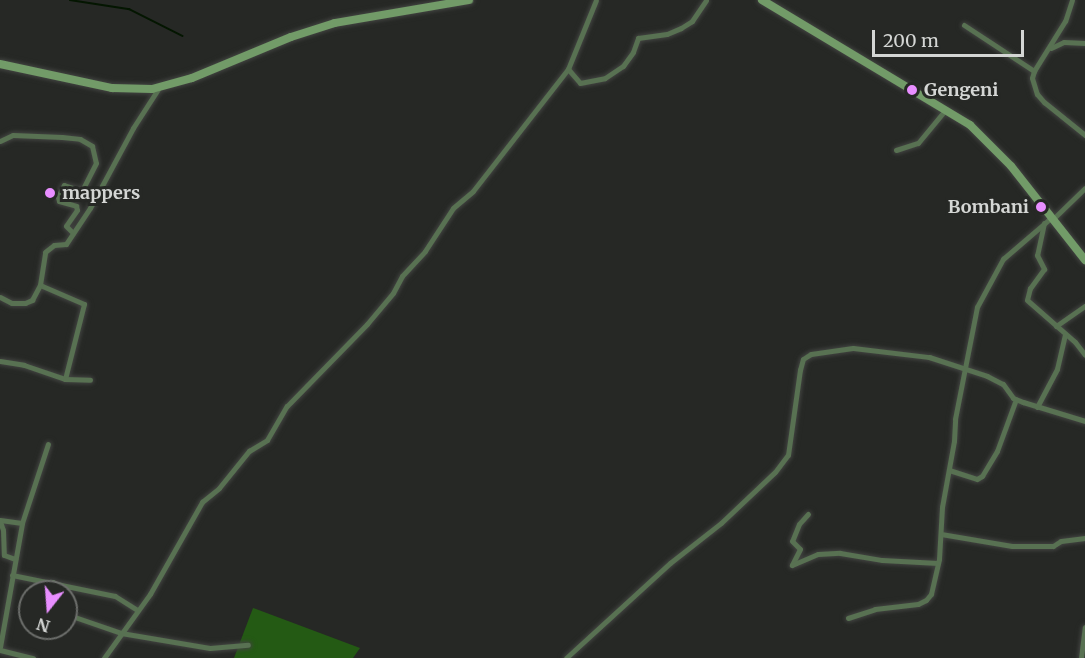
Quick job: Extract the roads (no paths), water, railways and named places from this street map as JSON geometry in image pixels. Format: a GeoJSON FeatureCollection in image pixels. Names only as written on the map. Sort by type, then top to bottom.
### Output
{"type":"FeatureCollection","features":[{"type":"Feature","properties":{"kind":"street"},"geometry":{"type":"LineString","coordinates":[[0,64],[112,87],[144,90],[159,88],[192,78],[291,37],[335,23],[466,0]]}},
{"type":"Feature","properties":{"kind":"street"},"geometry":{"type":"LineString","coordinates":[[104,658],[150,594],[202,502],[219,488],[249,451],[267,440],[287,406],[367,324],[393,293],[402,276],[425,251],[453,208],[473,191],[568,69],[596,0]]}},
{"type":"Feature","properties":{"kind":"street"},"geometry":{"type":"LineString","coordinates":[[568,69],[580,83],[605,78],[623,66],[633,52],[638,38],[667,34],[681,28],[693,21],[706,0]]}},
{"type":"Feature","properties":{"kind":"street"},"geometry":{"type":"LineString","coordinates":[[762,0],[970,125],[992,145],[1053,217],[1085,260]]}},
{"type":"Feature","properties":{"kind":"street"},"geometry":{"type":"LineString","coordinates":[[1072,0],[1065,21],[1050,49],[1034,70],[1032,78],[1037,94],[1085,135]]}},
{"type":"Feature","properties":{"kind":"street"},"geometry":{"type":"LineString","coordinates":[[964,25],[1034,70]]}},
{"type":"Feature","properties":{"kind":"street"},"geometry":{"type":"LineString","coordinates":[[1050,49],[1064,42],[1085,43]]}},
{"type":"Feature","properties":{"kind":"street"},"geometry":{"type":"LineString","coordinates":[[0,297],[12,303],[25,303],[32,300],[40,285],[45,252],[54,245],[66,244],[90,208],[133,128],[159,88]]}},
{"type":"Feature","properties":{"kind":"street"},"geometry":{"type":"LineString","coordinates":[[896,150],[918,143],[946,109]]}},
{"type":"Feature","properties":{"kind":"street"},"geometry":{"type":"LineString","coordinates":[[0,141],[13,135],[62,137],[80,139],[92,146],[96,163],[82,191],[64,185],[58,197],[58,201],[76,206],[77,210],[66,226],[74,232]]}},
{"type":"Feature","properties":{"kind":"street"},"geometry":{"type":"LineString","coordinates":[[848,618],[875,609],[907,607],[926,600],[931,594],[938,562],[945,482],[949,470],[955,419],[977,307],[1003,259],[1085,188]]}},
{"type":"Feature","properties":{"kind":"street"},"geometry":{"type":"LineString","coordinates":[[1044,223],[1037,255],[1044,269],[1030,288],[1027,300],[1085,355]]}},
{"type":"Feature","properties":{"kind":"street"},"geometry":{"type":"LineString","coordinates":[[40,285],[84,304],[65,380]]}},
{"type":"Feature","properties":{"kind":"street"},"geometry":{"type":"LineString","coordinates":[[1056,326],[1085,306]]}},
{"type":"Feature","properties":{"kind":"street"},"geometry":{"type":"LineString","coordinates":[[1037,407],[1057,369],[1065,334]]}},
{"type":"Feature","properties":{"kind":"street"},"geometry":{"type":"LineString","coordinates":[[566,658],[670,563],[721,523],[788,455],[796,389],[803,359],[811,354],[854,348],[929,357],[1003,384],[1016,399],[1085,421]]}},
{"type":"Feature","properties":{"kind":"street"},"geometry":{"type":"LineString","coordinates":[[0,361],[24,365],[65,380],[90,380]]}},
{"type":"Feature","properties":{"kind":"street"},"geometry":{"type":"LineString","coordinates":[[949,470],[977,478],[982,476],[997,451],[1016,399]]}},
{"type":"Feature","properties":{"kind":"street"},"geometry":{"type":"LineString","coordinates":[[33,658],[0,649],[6,627],[5,611],[22,523],[48,444]]}},
{"type":"Feature","properties":{"kind":"street"},"geometry":{"type":"LineString","coordinates":[[808,514],[799,524],[792,541],[800,549],[792,565],[819,554],[840,553],[882,560],[938,562]]}},
{"type":"Feature","properties":{"kind":"street"},"geometry":{"type":"LineString","coordinates":[[15,559],[4,555],[3,530],[0,520],[22,523]]}},
{"type":"Feature","properties":{"kind":"street"},"geometry":{"type":"LineString","coordinates":[[940,534],[1012,546],[1053,546],[1061,541],[1085,538]]}},
{"type":"Feature","properties":{"kind":"street"},"geometry":{"type":"LineString","coordinates":[[12,575],[23,580]]}},
{"type":"Feature","properties":{"kind":"street"},"geometry":{"type":"LineString","coordinates":[[78,588],[115,596],[137,610]]}},
{"type":"Feature","properties":{"kind":"street"},"geometry":{"type":"LineString","coordinates":[[78,619],[121,633],[210,648],[248,645]]}},
{"type":"Feature","properties":{"kind":"street"},"geometry":{"type":"LineString","coordinates":[[1081,658],[1085,627]]}},
{"type":"Feature","properties":{"kind":"waterway"},"geometry":{"type":"LineString","coordinates":[[70,0],[129,9],[183,36]]}},
{"type":"Feature","properties":{"kind":"place","name":"Gengeni"},"geometry":{"type":"Point","coordinates":[912,90]}},
{"type":"Feature","properties":{"kind":"place","name":"mappers"},"geometry":{"type":"Point","coordinates":[50,193]}},
{"type":"Feature","properties":{"kind":"place","name":"Bombani"},"geometry":{"type":"Point","coordinates":[1041,207]}}]}
